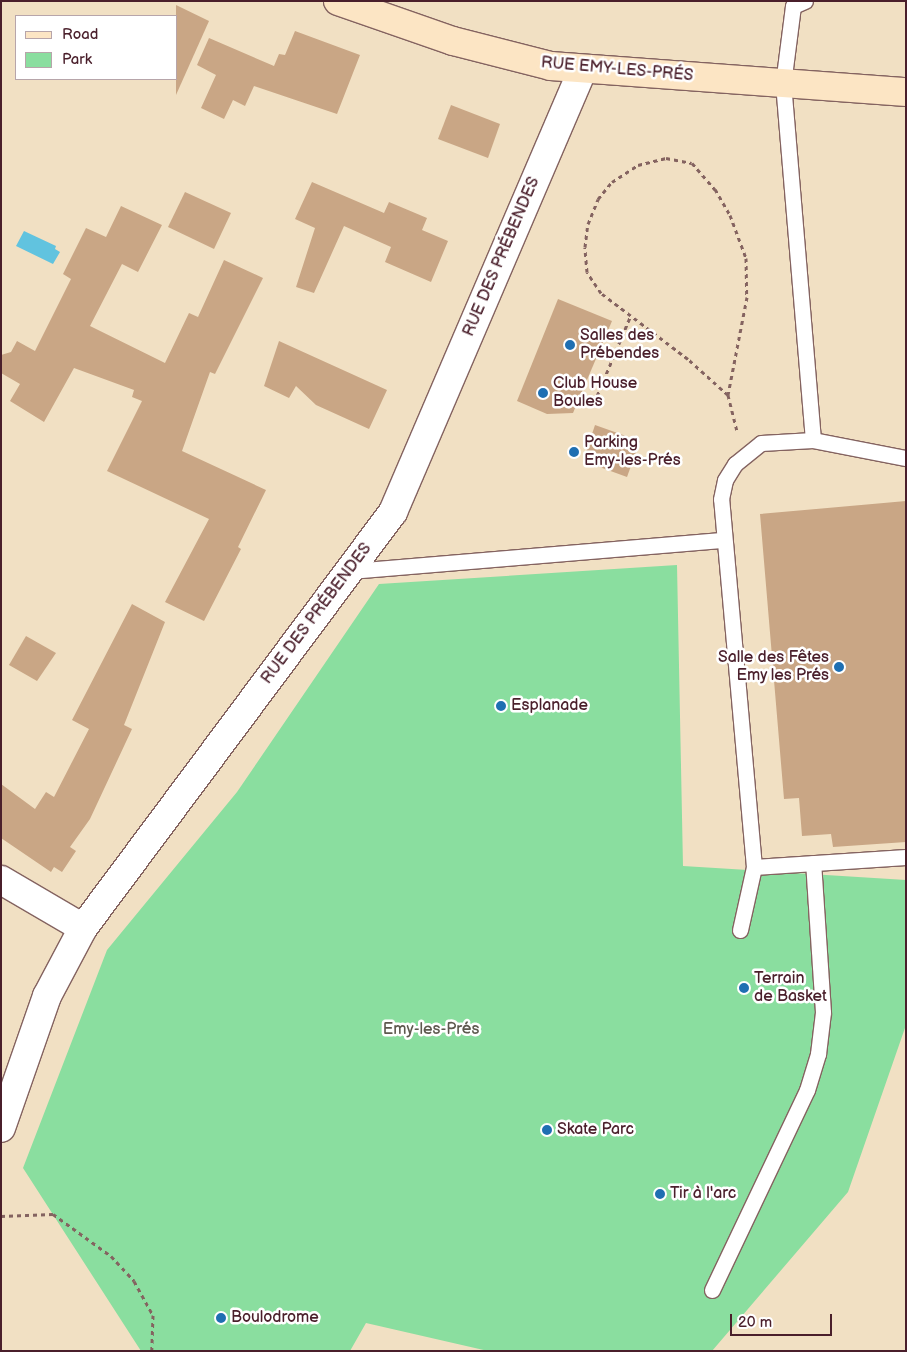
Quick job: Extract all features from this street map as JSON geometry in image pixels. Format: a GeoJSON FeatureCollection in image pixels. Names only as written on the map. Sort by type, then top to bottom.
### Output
{"type":"FeatureCollection","features":[{"type":"Feature","properties":{"kind":"street","name":"RUE EMY-LES-PRÉS"},"geometry":{"type":"LineString","coordinates":[[338,1],[453,41],[551,66],[582,70],[906,92]]}},
{"type":"Feature","properties":{"kind":"street","name":"RUE DES PRÉBENDES"},"geometry":{"type":"LineString","coordinates":[[1,1128],[47,996],[83,928],[351,571],[393,512],[582,70]]}},
{"type":"Feature","properties":{"kind":"street"},"geometry":{"type":"LineString","coordinates":[[1,880],[83,928]]}},
{"type":"Feature","properties":{"kind":"lane"},"geometry":{"type":"LineString","coordinates":[[805,1],[793,6],[783,84],[813,440]]}},
{"type":"Feature","properties":{"kind":"lane"},"geometry":{"type":"LineString","coordinates":[[740,930],[754,867],[723,540],[721,499],[725,480],[735,464],[761,444],[813,440],[906,458]]}},
{"type":"Feature","properties":{"kind":"lane"},"geometry":{"type":"LineString","coordinates":[[351,571],[723,540]]}},
{"type":"Feature","properties":{"kind":"lane"},"geometry":{"type":"LineString","coordinates":[[754,867],[906,857]]}},
{"type":"Feature","properties":{"kind":"lane"},"geometry":{"type":"LineString","coordinates":[[712,1290],[807,1090],[818,1054],[823,1012],[813,864]]}},
{"type":"Feature","properties":{"kind":"path"},"geometry":{"type":"LineString","coordinates":[[728,395],[631,315],[601,293],[586,272],[584,247],[588,224],[598,198],[612,182],[638,165],[666,158],[692,163],[714,189],[730,215],[746,258],[747,297],[728,395],[737,430],[751,451]]}},
{"type":"Feature","properties":{"kind":"path"},"geometry":{"type":"LineString","coordinates":[[594,403],[631,315]]}},
{"type":"Feature","properties":{"kind":"path"},"geometry":{"type":"LineString","coordinates":[[1,1216],[53,1214],[112,1256],[134,1281],[153,1316],[152,1351]]}},
{"type":"Feature","properties":{"kind":"green space","name":"Emy-les-Prés"},"geometry":{"type":"Polygon","coordinates":[[[677,565],[683,866],[906,880],[906,1025],[848,1192],[712,1351],[488,1351],[366,1323],[350,1351],[141,1351],[23,1168],[107,950],[237,792],[379,584],[677,565]]]}},
{"type":"Feature","properties":{"kind":"water"},"geometry":{"type":"Polygon","coordinates":[[[24,231],[56,246],[55,249],[60,252],[53,264],[16,246],[24,231]]]}},
{"type":"Feature","properties":{"kind":"building"},"geometry":{"type":"Polygon","coordinates":[[[176,5],[209,21],[176,95],[176,80],[178,80],[178,15],[176,15],[176,5]]]}},
{"type":"Feature","properties":{"kind":"building"},"geometry":{"type":"Polygon","coordinates":[[[295,31],[360,55],[337,114],[254,86],[245,106],[233,100],[224,119],[201,108],[216,75],[197,65],[209,38],[274,66],[279,54],[285,55],[295,31]]]}},
{"type":"Feature","properties":{"kind":"building"},"geometry":{"type":"Polygon","coordinates":[[[451,105],[500,124],[488,158],[438,139],[451,105]]]}},
{"type":"Feature","properties":{"kind":"building"},"geometry":{"type":"Polygon","coordinates":[[[312,182],[384,213],[389,202],[427,218],[422,230],[448,241],[431,282],[385,262],[391,247],[344,226],[314,293],[296,287],[315,228],[295,219],[312,182]]]}},
{"type":"Feature","properties":{"kind":"building"},"geometry":{"type":"Polygon","coordinates":[[[185,192],[231,213],[214,249],[168,227],[185,192]]]}},
{"type":"Feature","properties":{"kind":"building"},"geometry":{"type":"Polygon","coordinates":[[[121,206],[162,225],[138,272],[122,264],[90,326],[165,363],[189,313],[198,317],[224,260],[263,278],[215,374],[210,372],[182,451],[266,490],[238,547],[241,549],[204,621],[165,602],[209,519],[107,471],[142,401],[132,397],[134,390],[74,368],[44,422],[10,401],[20,384],[1,373],[1,355],[11,352],[17,341],[35,351],[71,279],[63,274],[86,228],[106,237],[121,206]]]}},
{"type":"Feature","properties":{"kind":"building","name":"Salles des Prébendes"},"geometry":{"type":"Polygon","coordinates":[[[558,299],[612,321],[573,413],[547,414],[517,401],[558,299]]]}},
{"type":"Feature","properties":{"kind":"building"},"geometry":{"type":"Polygon","coordinates":[[[279,341],[387,390],[369,429],[316,405],[296,386],[289,398],[264,386],[279,341]]]}},
{"type":"Feature","properties":{"kind":"building"},"geometry":{"type":"Polygon","coordinates":[[[595,425],[640,441],[627,477],[583,461],[595,425]]]}},
{"type":"Feature","properties":{"kind":"building","name":"Salle des Fêtes Emy les Prés"},"geometry":{"type":"Polygon","coordinates":[[[906,501],[906,842],[833,847],[831,834],[802,836],[799,798],[784,799],[760,514],[906,501]]]}},
{"type":"Feature","properties":{"kind":"building"},"geometry":{"type":"Polygon","coordinates":[[[132,604],[165,622],[124,725],[132,729],[90,819],[70,847],[76,851],[62,872],[54,867],[51,872],[1,838],[1,784],[35,809],[46,792],[54,797],[89,729],[72,720],[132,604]]]}},
{"type":"Feature","properties":{"kind":"building"},"geometry":{"type":"Polygon","coordinates":[[[26,636],[56,653],[37,681],[9,665],[26,636]]]}},
{"type":"Feature","properties":{"kind":"place","name":"Salles des Prébendes"},"geometry":{"type":"Point","coordinates":[570,345]}},
{"type":"Feature","properties":{"kind":"place","name":"Club House Boules"},"geometry":{"type":"Point","coordinates":[543,393]}},
{"type":"Feature","properties":{"kind":"place","name":"Parking Emy-les-Prés"},"geometry":{"type":"Point","coordinates":[574,452]}},
{"type":"Feature","properties":{"kind":"place","name":"Salle des Fêtes Emy les Prés"},"geometry":{"type":"Point","coordinates":[839,667]}},
{"type":"Feature","properties":{"kind":"place","name":"Esplanade"},"geometry":{"type":"Point","coordinates":[501,706]}},
{"type":"Feature","properties":{"kind":"place","name":"Terrain de Basket"},"geometry":{"type":"Point","coordinates":[744,988]}},
{"type":"Feature","properties":{"kind":"place","name":"Skate Parc"},"geometry":{"type":"Point","coordinates":[547,1130]}},
{"type":"Feature","properties":{"kind":"place","name":"Tir à l'arc"},"geometry":{"type":"Point","coordinates":[660,1194]}},
{"type":"Feature","properties":{"kind":"place","name":"Boulodrome"},"geometry":{"type":"Point","coordinates":[221,1318]}}]}
